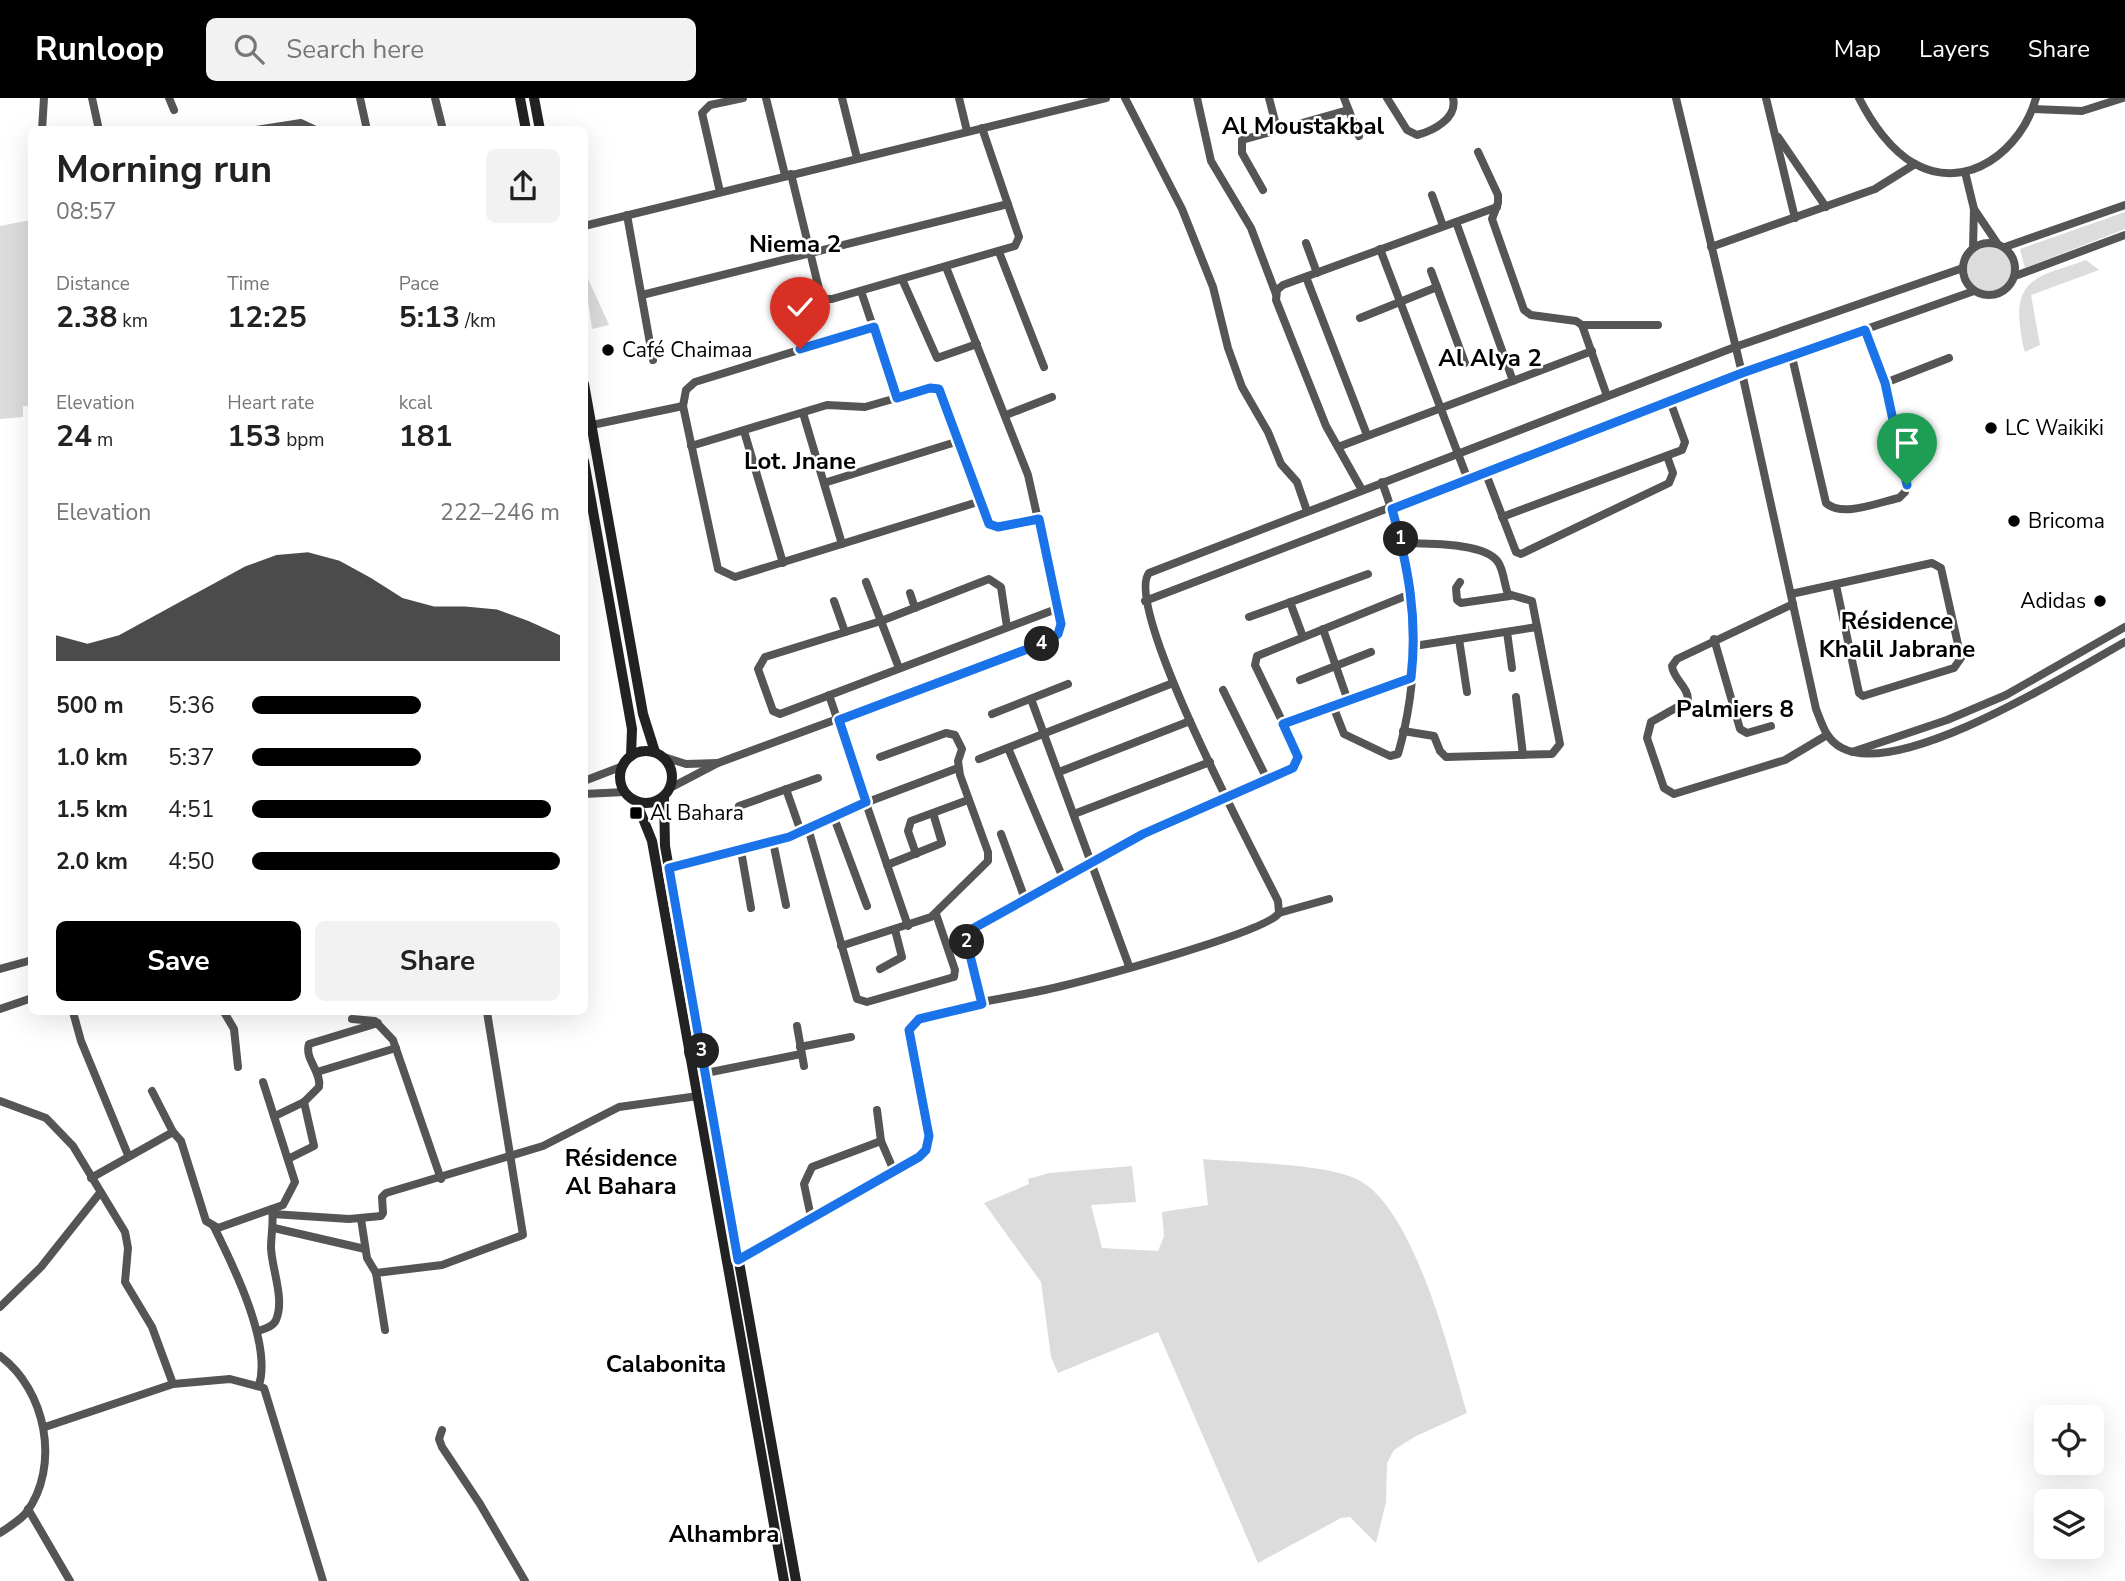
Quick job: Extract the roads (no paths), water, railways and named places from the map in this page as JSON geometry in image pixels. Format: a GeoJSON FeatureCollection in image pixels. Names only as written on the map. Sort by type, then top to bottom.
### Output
{"type":"FeatureCollection","features":[{"type":"Feature","properties":{"kind":"main road"},"geometry":{"type":"LineString","coordinates":[[520,98],[525,126]]}},
{"type":"Feature","properties":{"kind":"main road"},"geometry":{"type":"LineString","coordinates":[[534,98],[539,126]]}},
{"type":"Feature","properties":{"kind":"main road"},"geometry":{"type":"LineString","coordinates":[[588,404],[643,714],[659,755],[672,772],[667,792],[664,830],[669,868],[796,1581]]}},
{"type":"Feature","properties":{"kind":"main road"},"geometry":{"type":"LineString","coordinates":[[588,483],[632,729],[631,756]]}},
{"type":"Feature","properties":{"kind":"main road"},"geometry":{"type":"LineString","coordinates":[[659,755],[645,751],[631,756],[623,766],[620,779],[625,792],[636,801],[652,841],[784,1581]]}},
{"type":"Feature","properties":{"kind":"main road"},"geometry":{"type":"LineString","coordinates":[[636,801],[647,803],[667,792]]}},
{"type":"Feature","properties":{"kind":"street"},"geometry":{"type":"LineString","coordinates":[[42,126],[44,98]]}},
{"type":"Feature","properties":{"kind":"street"},"geometry":{"type":"LineString","coordinates":[[92,98],[98,126]]}},
{"type":"Feature","properties":{"kind":"street"},"geometry":{"type":"LineString","coordinates":[[169,98],[174,110]]}},
{"type":"Feature","properties":{"kind":"street"},"geometry":{"type":"LineString","coordinates":[[360,98],[366,126]]}},
{"type":"Feature","properties":{"kind":"street"},"geometry":{"type":"LineString","coordinates":[[435,98],[442,126]]}},
{"type":"Feature","properties":{"kind":"street"},"geometry":{"type":"LineString","coordinates":[[720,192],[702,113],[710,105],[743,98]]}},
{"type":"Feature","properties":{"kind":"street"},"geometry":{"type":"LineString","coordinates":[[766,98],[823,297],[829,299],[1013,248],[1019,237],[982,128]]}},
{"type":"Feature","properties":{"kind":"street"},"geometry":{"type":"LineString","coordinates":[[842,98],[857,158]]}},
{"type":"Feature","properties":{"kind":"street"},"geometry":{"type":"LineString","coordinates":[[959,98],[967,131]]}},
{"type":"Feature","properties":{"kind":"street"},"geometry":{"type":"LineString","coordinates":[[588,225],[1106,98]]}},
{"type":"Feature","properties":{"kind":"street"},"geometry":{"type":"LineString","coordinates":[[1125,98],[1182,209],[1213,286],[1228,348],[1242,387],[1268,432],[1281,464],[1297,482],[1307,511]]}},
{"type":"Feature","properties":{"kind":"street"},"geometry":{"type":"LineString","coordinates":[[1198,98],[1211,161],[1251,228],[1326,426],[1363,490]]}},
{"type":"Feature","properties":{"kind":"street"},"geometry":{"type":"LineString","coordinates":[[1269,98],[1277,129]]}},
{"type":"Feature","properties":{"kind":"street"},"geometry":{"type":"LineString","coordinates":[[1344,98],[1359,136]]}},
{"type":"Feature","properties":{"kind":"street"},"geometry":{"type":"LineString","coordinates":[[1387,98],[1407,130],[1417,135],[1449,118],[1454,109],[1453,98]]}},
{"type":"Feature","properties":{"kind":"street"},"geometry":{"type":"LineString","coordinates":[[1676,98],[1742,373],[1816,709],[1827,734],[1835,744],[1852,752],[1874,755],[1961,728],[2042,690],[2125,642]]}},
{"type":"Feature","properties":{"kind":"street"},"geometry":{"type":"LineString","coordinates":[[1766,98],[1795,218]]}},
{"type":"Feature","properties":{"kind":"street"},"geometry":{"type":"LineString","coordinates":[[1859,98],[1891,144],[1915,164],[1931,169],[1965,172],[1993,161],[2005,151],[2033,109],[2036,98]]}},
{"type":"Feature","properties":{"kind":"street"},"geometry":{"type":"LineString","coordinates":[[2033,109],[2082,111],[2123,98]]}},
{"type":"Feature","properties":{"kind":"street"},"geometry":{"type":"LineString","coordinates":[[1263,190],[1242,153],[1240,143],[1244,138],[1348,110]]}},
{"type":"Feature","properties":{"kind":"street"},"geometry":{"type":"LineString","coordinates":[[278,126],[301,122],[308,126]]}},
{"type":"Feature","properties":{"kind":"street"},"geometry":{"type":"LineString","coordinates":[[1775,132],[1826,207]]}},
{"type":"Feature","properties":{"kind":"street"},"geometry":{"type":"LineString","coordinates":[[1478,152],[1498,195],[1492,219],[1524,310],[1531,315],[1573,320],[1582,325],[1658,325]]}},
{"type":"Feature","properties":{"kind":"street"},"geometry":{"type":"LineString","coordinates":[[1712,247],[1875,189],[1915,164]]}},
{"type":"Feature","properties":{"kind":"street"},"geometry":{"type":"LineString","coordinates":[[1965,172],[1974,209],[1973,248]]}},
{"type":"Feature","properties":{"kind":"street"},"geometry":{"type":"LineString","coordinates":[[1432,195],[1443,226]]}},
{"type":"Feature","properties":{"kind":"street"},"geometry":{"type":"LineString","coordinates":[[642,295],[1008,204]]}},
{"type":"Feature","properties":{"kind":"street"},"geometry":{"type":"LineString","coordinates":[[1974,291],[1964,277],[1963,268],[1965,257],[1980,244],[2001,245],[2125,205]]}},
{"type":"Feature","properties":{"kind":"street"},"geometry":{"type":"LineString","coordinates":[[1276,294],[1283,285],[1497,207]]}},
{"type":"Feature","properties":{"kind":"street"},"geometry":{"type":"LineString","coordinates":[[1974,209],[2001,245],[2012,255],[2015,276]]}},
{"type":"Feature","properties":{"kind":"street"},"geometry":{"type":"LineString","coordinates":[[627,215],[653,360]]}},
{"type":"Feature","properties":{"kind":"street"},"geometry":{"type":"LineString","coordinates":[[1456,222],[1513,381]]}},
{"type":"Feature","properties":{"kind":"street"},"geometry":{"type":"LineString","coordinates":[[1145,601],[1486,474],[1742,373],[1974,291],[1996,295],[2005,290],[2015,276],[2125,235]]}},
{"type":"Feature","properties":{"kind":"street"},"geometry":{"type":"LineString","coordinates":[[1306,243],[1317,273]]}},
{"type":"Feature","properties":{"kind":"street"},"geometry":{"type":"LineString","coordinates":[[1380,250],[1468,480]]}},
{"type":"Feature","properties":{"kind":"street"},"geometry":{"type":"LineString","coordinates":[[999,252],[1044,367]]}},
{"type":"Feature","properties":{"kind":"street"},"geometry":{"type":"LineString","coordinates":[[667,792],[718,763],[1049,641],[1060,629],[1059,608],[1028,475],[946,267]]}},
{"type":"Feature","properties":{"kind":"street"},"geometry":{"type":"LineString","coordinates":[[1279,913],[1278,901],[1173,683],[1145,601],[1144,580],[1153,571],[1735,346],[1963,268]]}},
{"type":"Feature","properties":{"kind":"street"},"geometry":{"type":"LineString","coordinates":[[1431,271],[1465,363]]}},
{"type":"Feature","properties":{"kind":"street"},"geometry":{"type":"LineString","coordinates":[[1306,277],[1367,435]]}},
{"type":"Feature","properties":{"kind":"street"},"geometry":{"type":"LineString","coordinates":[[902,279],[937,358],[977,344]]}},
{"type":"Feature","properties":{"kind":"street"},"geometry":{"type":"LineString","coordinates":[[1360,318],[1437,287]]}},
{"type":"Feature","properties":{"kind":"street"},"geometry":{"type":"LineString","coordinates":[[861,291],[897,398]]}},
{"type":"Feature","properties":{"kind":"street"},"geometry":{"type":"LineString","coordinates":[[1582,325],[1607,396]]}},
{"type":"Feature","properties":{"kind":"street"},"geometry":{"type":"LineString","coordinates":[[874,327],[695,382],[686,390],[683,406],[718,569],[725,575],[735,577],[981,502]]}},
{"type":"Feature","properties":{"kind":"street"},"geometry":{"type":"LineString","coordinates":[[1793,357],[1824,500],[1835,510],[1899,498],[1907,485],[1885,383],[1865,330]]}},
{"type":"Feature","properties":{"kind":"street"},"geometry":{"type":"LineString","coordinates":[[1338,447],[1592,351]]}},
{"type":"Feature","properties":{"kind":"street"},"geometry":{"type":"LineString","coordinates":[[1885,383],[1949,358]]}},
{"type":"Feature","properties":{"kind":"street"},"geometry":{"type":"LineString","coordinates":[[691,446],[833,405],[865,407],[937,388],[987,522],[994,527],[1039,519]]}},
{"type":"Feature","properties":{"kind":"street"},"geometry":{"type":"LineString","coordinates":[[1006,415],[1052,397]]}},
{"type":"Feature","properties":{"kind":"street"},"geometry":{"type":"LineString","coordinates":[[1502,517],[1682,450],[1685,445],[1670,401]]}},
{"type":"Feature","properties":{"kind":"street"},"geometry":{"type":"LineString","coordinates":[[592,425],[683,406]]}},
{"type":"Feature","properties":{"kind":"street"},"geometry":{"type":"LineString","coordinates":[[803,413],[842,544]]}},
{"type":"Feature","properties":{"kind":"street"},"geometry":{"type":"LineString","coordinates":[[744,431],[783,562]]}},
{"type":"Feature","properties":{"kind":"street"},"geometry":{"type":"LineString","coordinates":[[824,483],[959,441]]}},
{"type":"Feature","properties":{"kind":"street"},"geometry":{"type":"LineString","coordinates":[[1486,474],[1516,552],[1521,554],[1669,483],[1673,474],[1667,456]]}},
{"type":"Feature","properties":{"kind":"street"},"geometry":{"type":"LineString","coordinates":[[1333,706],[1344,734],[1390,756],[1398,754],[1414,646],[1413,593],[1402,543],[1382,482]]}},
{"type":"Feature","properties":{"kind":"street"},"geometry":{"type":"LineString","coordinates":[[1402,543],[1464,547],[1489,554],[1500,565],[1510,596]]}},
{"type":"Feature","properties":{"kind":"street"},"geometry":{"type":"LineString","coordinates":[[1791,594],[1836,584],[1937,565],[1941,568],[1961,658],[1958,664],[1954,668],[1863,696],[1856,689],[1836,584]]}},
{"type":"Feature","properties":{"kind":"street"},"geometry":{"type":"LineString","coordinates":[[1249,617],[1368,574]]}},
{"type":"Feature","properties":{"kind":"street"},"geometry":{"type":"LineString","coordinates":[[1007,627],[1001,587],[993,580],[881,621],[765,657],[758,664],[775,713],[1059,608]]}},
{"type":"Feature","properties":{"kind":"street"},"geometry":{"type":"LineString","coordinates":[[866,582],[899,668]]}},
{"type":"Feature","properties":{"kind":"street"},"geometry":{"type":"LineString","coordinates":[[1403,732],[1434,736],[1440,751],[1446,757],[1552,754],[1560,744],[1532,601],[1510,596],[1461,603],[1457,600],[1456,588],[1460,582]]}},
{"type":"Feature","properties":{"kind":"street"},"geometry":{"type":"LineString","coordinates":[[910,593],[915,608]]}},
{"type":"Feature","properties":{"kind":"street"},"geometry":{"type":"LineString","coordinates":[[982,1004],[967,943],[969,935],[977,925],[1159,827],[1293,768],[1298,762],[1297,754],[1254,659],[1303,636],[1413,593]]}},
{"type":"Feature","properties":{"kind":"street"},"geometry":{"type":"LineString","coordinates":[[834,601],[845,632]]}},
{"type":"Feature","properties":{"kind":"street"},"geometry":{"type":"LineString","coordinates":[[1290,602],[1303,636]]}},
{"type":"Feature","properties":{"kind":"street"},"geometry":{"type":"LineString","coordinates":[[1793,604],[1714,639],[1674,662],[1673,672],[1688,694],[1688,701],[1651,722],[1647,729],[1647,738],[1668,793],[1674,794],[1785,760],[1827,734]]}},
{"type":"Feature","properties":{"kind":"street"},"geometry":{"type":"LineString","coordinates":[[1414,646],[1537,627]]}},
{"type":"Feature","properties":{"kind":"street"},"geometry":{"type":"LineString","coordinates":[[1852,752],[1947,720],[2006,695],[2125,627]]}},
{"type":"Feature","properties":{"kind":"street"},"geometry":{"type":"LineString","coordinates":[[1323,629],[1348,701]]}},
{"type":"Feature","properties":{"kind":"street"},"geometry":{"type":"LineString","coordinates":[[1507,632],[1512,668]]}},
{"type":"Feature","properties":{"kind":"street"},"geometry":{"type":"LineString","coordinates":[[1459,639],[1467,692]]}},
{"type":"Feature","properties":{"kind":"street"},"geometry":{"type":"LineString","coordinates":[[1714,639],[1740,729],[1747,733],[1771,726]]}},
{"type":"Feature","properties":{"kind":"street"},"geometry":{"type":"LineString","coordinates":[[1300,680],[1371,652]]}},
{"type":"Feature","properties":{"kind":"street"},"geometry":{"type":"LineString","coordinates":[[1283,724],[1411,678]]}},
{"type":"Feature","properties":{"kind":"street"},"geometry":{"type":"LineString","coordinates":[[979,759],[1173,683]]}},
{"type":"Feature","properties":{"kind":"street"},"geometry":{"type":"LineString","coordinates":[[992,715],[1068,684]]}},
{"type":"Feature","properties":{"kind":"street"},"geometry":{"type":"LineString","coordinates":[[1223,690],[1267,779]]}},
{"type":"Feature","properties":{"kind":"street"},"geometry":{"type":"LineString","coordinates":[[829,695],[908,926]]}},
{"type":"Feature","properties":{"kind":"street"},"geometry":{"type":"LineString","coordinates":[[1516,697],[1523,755]]}},
{"type":"Feature","properties":{"kind":"street"},"geometry":{"type":"LineString","coordinates":[[1031,699],[1129,966]]}},
{"type":"Feature","properties":{"kind":"street"},"geometry":{"type":"LineString","coordinates":[[1059,772],[1190,721]]}},
{"type":"Feature","properties":{"kind":"street"},"geometry":{"type":"LineString","coordinates":[[841,946],[908,926],[936,914],[988,860],[988,852],[958,768],[962,749],[956,735],[949,733],[880,757]]}},
{"type":"Feature","properties":{"kind":"street"},"geometry":{"type":"LineString","coordinates":[[1008,748],[1063,878]]}},
{"type":"Feature","properties":{"kind":"street"},"geometry":{"type":"LineString","coordinates":[[659,755],[685,764],[718,763]]}},
{"type":"Feature","properties":{"kind":"street"},"geometry":{"type":"LineString","coordinates":[[1074,814],[1210,762]]}},
{"type":"Feature","properties":{"kind":"street"},"geometry":{"type":"LineString","coordinates":[[588,779],[623,766]]}},
{"type":"Feature","properties":{"kind":"street"},"geometry":{"type":"LineString","coordinates":[[669,868],[773,842],[833,815],[958,768]]}},
{"type":"Feature","properties":{"kind":"street"},"geometry":{"type":"LineString","coordinates":[[740,806],[818,778]]}},
{"type":"Feature","properties":{"kind":"street"},"geometry":{"type":"LineString","coordinates":[[786,789],[804,830],[855,997],[867,1002],[950,979],[955,970],[936,914]]}},
{"type":"Feature","properties":{"kind":"street"},"geometry":{"type":"LineString","coordinates":[[588,794],[625,792]]}},
{"type":"Feature","properties":{"kind":"street"},"geometry":{"type":"LineString","coordinates":[[916,854],[908,831],[909,824],[968,800]]}},
{"type":"Feature","properties":{"kind":"street"},"geometry":{"type":"LineString","coordinates":[[887,864],[938,846],[943,841],[933,813]]}},
{"type":"Feature","properties":{"kind":"street"},"geometry":{"type":"LineString","coordinates":[[833,815],[867,906]]}},
{"type":"Feature","properties":{"kind":"street"},"geometry":{"type":"LineString","coordinates":[[1001,834],[1025,899]]}},
{"type":"Feature","properties":{"kind":"street"},"geometry":{"type":"LineString","coordinates":[[773,842],[786,905]]}},
{"type":"Feature","properties":{"kind":"street"},"geometry":{"type":"LineString","coordinates":[[741,851],[751,908]]}},
{"type":"Feature","properties":{"kind":"street"},"geometry":{"type":"LineString","coordinates":[[738,1260],[923,1154],[929,1140],[911,1027],[919,1019],[1063,986],[1269,922],[1279,913],[1329,899]]}},
{"type":"Feature","properties":{"kind":"street"},"geometry":{"type":"LineString","coordinates":[[880,969],[902,957],[895,930]]}},
{"type":"Feature","properties":{"kind":"street"},"geometry":{"type":"LineString","coordinates":[[0,969],[28,961]]}},
{"type":"Feature","properties":{"kind":"street"},"geometry":{"type":"LineString","coordinates":[[0,1009],[28,999]]}},
{"type":"Feature","properties":{"kind":"street"},"geometry":{"type":"LineString","coordinates":[[75,1015],[82,1041],[128,1155]]}},
{"type":"Feature","properties":{"kind":"street"},"geometry":{"type":"LineString","coordinates":[[226,1015],[234,1029],[237,1067]]}},
{"type":"Feature","properties":{"kind":"street"},"geometry":{"type":"LineString","coordinates":[[376,1273],[442,1265],[487,1246],[522,1236],[525,1229],[488,1015]]}},
{"type":"Feature","properties":{"kind":"street"},"geometry":{"type":"LineString","coordinates":[[352,1018],[379,1023],[390,1033],[441,1179]]}},
{"type":"Feature","properties":{"kind":"street"},"geometry":{"type":"LineString","coordinates":[[275,1115],[304,1102],[320,1085],[307,1052],[309,1044],[379,1023]]}},
{"type":"Feature","properties":{"kind":"street"},"geometry":{"type":"LineString","coordinates":[[797,1026],[804,1066]]}},
{"type":"Feature","properties":{"kind":"street"},"geometry":{"type":"LineString","coordinates":[[706,1073],[851,1037]]}},
{"type":"Feature","properties":{"kind":"street"},"geometry":{"type":"LineString","coordinates":[[317,1072],[396,1048]]}},
{"type":"Feature","properties":{"kind":"street"},"geometry":{"type":"LineString","coordinates":[[214,1227],[273,1211],[282,1205],[295,1182],[263,1082]]}},
{"type":"Feature","properties":{"kind":"street"},"geometry":{"type":"LineString","coordinates":[[152,1091],[173,1132],[181,1141],[205,1218],[214,1227],[238,1275],[258,1331],[262,1376],[259,1385]]}},
{"type":"Feature","properties":{"kind":"street"},"geometry":{"type":"LineString","coordinates":[[273,1211],[361,1219],[382,1215],[382,1199],[386,1193],[441,1179],[556,1141],[620,1107],[698,1096]]}},
{"type":"Feature","properties":{"kind":"street"},"geometry":{"type":"LineString","coordinates":[[0,1101],[46,1118],[73,1146],[99,1194],[125,1232],[128,1248],[125,1282],[152,1327],[173,1384]]}},
{"type":"Feature","properties":{"kind":"street"},"geometry":{"type":"LineString","coordinates":[[288,1159],[314,1146],[304,1102]]}},
{"type":"Feature","properties":{"kind":"street"},"geometry":{"type":"LineString","coordinates":[[877,1110],[881,1141],[894,1171]]}},
{"type":"Feature","properties":{"kind":"street"},"geometry":{"type":"LineString","coordinates":[[91,1178],[173,1132]]}},
{"type":"Feature","properties":{"kind":"street"},"geometry":{"type":"LineString","coordinates":[[811,1217],[803,1189],[805,1178],[812,1167],[881,1141]]}},
{"type":"Feature","properties":{"kind":"street"},"geometry":{"type":"LineString","coordinates":[[0,1307],[50,1257],[99,1194]]}},
{"type":"Feature","properties":{"kind":"street"},"geometry":{"type":"LineString","coordinates":[[258,1331],[272,1326],[277,1318],[276,1278],[271,1250],[273,1211]]}},
{"type":"Feature","properties":{"kind":"street"},"geometry":{"type":"LineString","coordinates":[[361,1219],[365,1249],[376,1273],[385,1330]]}},
{"type":"Feature","properties":{"kind":"street"},"geometry":{"type":"LineString","coordinates":[[274,1227],[365,1249]]}},
{"type":"Feature","properties":{"kind":"street"},"geometry":{"type":"LineString","coordinates":[[0,1356],[22,1378],[45,1427],[43,1469],[39,1487],[28,1509],[0,1533]]}},
{"type":"Feature","properties":{"kind":"street"},"geometry":{"type":"LineString","coordinates":[[45,1427],[173,1384],[230,1379],[259,1385],[265,1390],[323,1581]]}},
{"type":"Feature","properties":{"kind":"street"},"geometry":{"type":"LineString","coordinates":[[442,1430],[439,1439],[442,1447],[481,1504],[525,1581]]}},
{"type":"Feature","properties":{"kind":"street"},"geometry":{"type":"LineString","coordinates":[[28,1509],[70,1581]]}},
{"type":"Feature","properties":{"kind":"place","name":"Café Chaimaa"},"geometry":{"type":"Point","coordinates":[608,350]}},
{"type":"Feature","properties":{"kind":"place","name":"LC Waikiki"},"geometry":{"type":"Point","coordinates":[1991,428]}},
{"type":"Feature","properties":{"kind":"place","name":"Bricoma"},"geometry":{"type":"Point","coordinates":[2014,521]}},
{"type":"Feature","properties":{"kind":"place","name":"Adidas"},"geometry":{"type":"Point","coordinates":[2100,601]}},
{"type":"Feature","properties":{"kind":"place","name":"Al Bahara"},"geometry":{"type":"Point","coordinates":[636,813]}},
{"type":"Feature","properties":{"kind":"district","name":"Al Moustakbal"},"geometry":{"type":"Point","coordinates":[1303,126]}},
{"type":"Feature","properties":{"kind":"district","name":"Niema 2"},"geometry":{"type":"Point","coordinates":[795,244]}},
{"type":"Feature","properties":{"kind":"district","name":"Al Alya 2"},"geometry":{"type":"Point","coordinates":[1490,358]}},
{"type":"Feature","properties":{"kind":"district","name":"Lot. Jnane"},"geometry":{"type":"Point","coordinates":[800,461]}},
{"type":"Feature","properties":{"kind":"district","name":"Résidence Khalil Jabrane"},"geometry":{"type":"Point","coordinates":[1897,635]}},
{"type":"Feature","properties":{"kind":"district","name":"Palmiers 8"},"geometry":{"type":"Point","coordinates":[1735,709]}},
{"type":"Feature","properties":{"kind":"district","name":"Résidence Al Bahara"},"geometry":{"type":"Point","coordinates":[621,1172]}},
{"type":"Feature","properties":{"kind":"district","name":"Calabonita"},"geometry":{"type":"Point","coordinates":[666,1364]}},
{"type":"Feature","properties":{"kind":"district","name":"Alhambra"},"geometry":{"type":"Point","coordinates":[724,1534]}}]}
